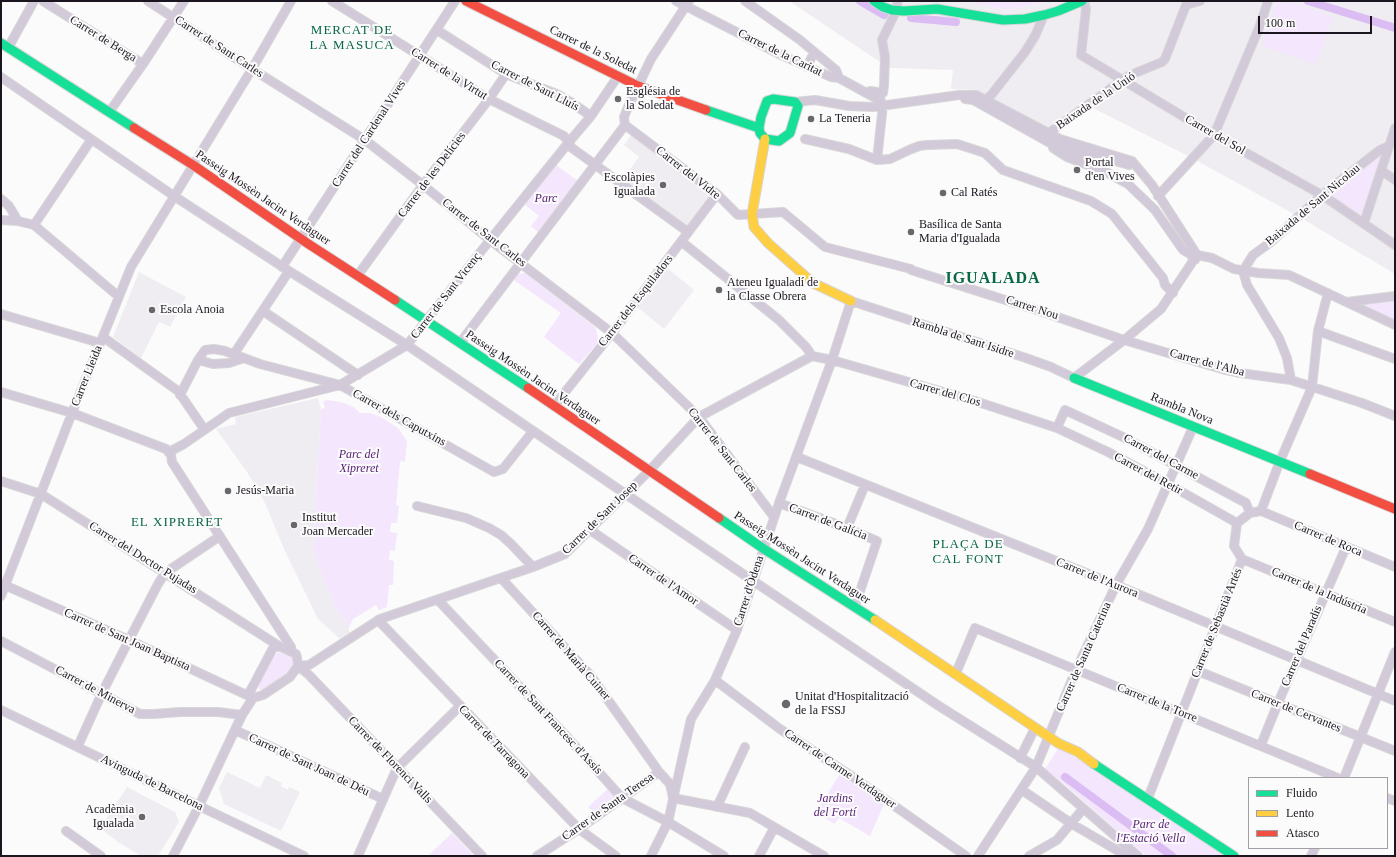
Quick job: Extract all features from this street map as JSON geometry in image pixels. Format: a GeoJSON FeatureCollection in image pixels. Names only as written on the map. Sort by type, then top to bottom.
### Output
{"type":"FeatureCollection","features":[{"type":"Feature","properties":{"kind":"street"},"geometry":{"type":"LineString","coordinates":[[5,45],[34,1]]}},
{"type":"Feature","properties":{"kind":"street","name":"Carrer de Berga"},"geometry":{"type":"LineString","coordinates":[[43,1],[143,64]]}},
{"type":"Feature","properties":{"kind":"street","name":"Carrer de Sant Carles"},"geometry":{"type":"LineString","coordinates":[[148,1],[365,140],[490,240],[612,333],[699,417],[774,517]]}},
{"type":"Feature","properties":{"kind":"street"},"geometry":{"type":"LineString","coordinates":[[110,111],[184,1]]}},
{"type":"Feature","properties":{"kind":"street","name":"Carrer Lleida"},"geometry":{"type":"LineString","coordinates":[[1,596],[3,584],[41,494],[118,296],[131,267],[252,69],[291,1]]}},
{"type":"Feature","properties":{"kind":"street","name":"Carrer de la Virtut"},"geometry":{"type":"LineString","coordinates":[[332,1],[489,99],[564,136],[572,148],[688,232]]}},
{"type":"Feature","properties":{"kind":"street","name":"Carrer del Cardenal Vives"},"geometry":{"type":"LineString","coordinates":[[234,354],[263,311],[300,238],[455,1]]}},
{"type":"Feature","properties":{"kind":"street","name":"Carrer de la Soledat"},"geometry":{"type":"LineString","coordinates":[[466,1],[638,86],[759,128]]}},
{"type":"Feature","properties":{"kind":"street","name":"Carrer de la Caritat"},"geometry":{"type":"LineString","coordinates":[[676,1],[688,4],[807,67],[830,77],[839,78],[881,101],[883,105]]}},
{"type":"Feature","properties":{"kind":"street"},"geometry":{"type":"LineString","coordinates":[[745,1],[800,40],[836,70],[839,78]]}},
{"type":"Feature","properties":{"kind":"street"},"geometry":{"type":"LineString","coordinates":[[874,1],[888,9],[896,11],[904,12],[937,9],[1003,20],[1025,19],[1044,15],[1083,1]]}},
{"type":"Feature","properties":{"kind":"street"},"geometry":{"type":"LineString","coordinates":[[866,93],[870,91],[883,93],[885,57],[882,40],[896,11],[898,1]]}},
{"type":"Feature","properties":{"kind":"street","name":"Carrer del Sol"},"geometry":{"type":"LineString","coordinates":[[1083,1],[1086,9],[1081,56],[1214,135],[1322,195],[1395,245]]}},
{"type":"Feature","properties":{"kind":"street","name":"Baixada de la Unió"},"geometry":{"type":"LineString","coordinates":[[1049,133],[1128,76],[1162,62],[1165,59],[1186,5],[1200,1]]}},
{"type":"Feature","properties":{"kind":"street"},"geometry":{"type":"LineString","coordinates":[[1158,196],[1214,135],[1259,28],[1268,1]]}},
{"type":"Feature","properties":{"kind":"street"},"geometry":{"type":"LineString","coordinates":[[460,343],[596,166],[625,125],[624,117],[651,59],[688,4]]}},
{"type":"Feature","properties":{"kind":"street"},"geometry":{"type":"LineString","coordinates":[[986,100],[1024,52],[1044,15]]}},
{"type":"Feature","properties":{"kind":"street","name":"Carrer de Sant Lluís"},"geometry":{"type":"LineString","coordinates":[[437,30],[506,74],[559,95],[592,116]]}},
{"type":"Feature","properties":{"kind":"street","name":"Passeig Mossèn Jacint Verdaguer"},"geometry":{"type":"LineString","coordinates":[[5,45],[193,165],[300,238],[554,406],[764,549],[855,606],[956,673],[1035,728],[1058,743],[1078,752],[1234,856]]}},
{"type":"Feature","properties":{"kind":"street"},"geometry":{"type":"LineString","coordinates":[[807,67],[814,52]]}},
{"type":"Feature","properties":{"kind":"street","name":"Carrer de les Delícies"},"geometry":{"type":"LineString","coordinates":[[358,275],[506,74]]}},
{"type":"Feature","properties":{"kind":"street","name":"Carrer de Sant Vicenç"},"geometry":{"type":"LineString","coordinates":[[169,452],[184,444],[229,413],[340,385],[407,345],[569,142],[592,116],[618,76]]}},
{"type":"Feature","properties":{"kind":"street"},"geometry":{"type":"LineString","coordinates":[[2,80],[285,269],[407,345],[939,706],[1036,767],[1138,856]]}},
{"type":"Feature","properties":{"kind":"street"},"geometry":{"type":"LineString","coordinates":[[795,102],[798,106],[790,133],[779,141],[765,139],[760,134],[760,117],[767,101],[773,99],[795,102],[815,100],[849,106],[873,107],[968,94],[976,95],[1071,143],[1132,161],[1144,175],[1158,196],[1196,258]]}},
{"type":"Feature","properties":{"kind":"street"},"geometry":{"type":"LineString","coordinates":[[947,97],[973,100],[1048,142],[1074,152],[1123,163],[1144,175]]}},
{"type":"Feature","properties":{"kind":"street"},"geometry":{"type":"LineString","coordinates":[[878,160],[883,105]]}},
{"type":"Feature","properties":{"kind":"street","name":"Carrer del Vidre"},"geometry":{"type":"LineString","coordinates":[[625,125],[717,194],[738,215],[783,212],[824,247],[846,253]]}},
{"type":"Feature","properties":{"kind":"street"},"geometry":{"type":"LineString","coordinates":[[1364,223],[1395,128]]}},
{"type":"Feature","properties":{"kind":"street"},"geometry":{"type":"LineString","coordinates":[[765,139],[752,214],[754,227],[785,260],[813,283],[851,301]]}},
{"type":"Feature","properties":{"kind":"street"},"geometry":{"type":"LineString","coordinates":[[805,139],[849,149],[878,160],[890,159],[919,146],[957,144],[985,153],[1004,170],[1091,201],[1112,214],[1164,278],[1165,285],[1173,293]]}},
{"type":"Feature","properties":{"kind":"street"},"geometry":{"type":"LineString","coordinates":[[34,225],[91,140]]}},
{"type":"Feature","properties":{"kind":"street"},"geometry":{"type":"LineString","coordinates":[[1048,142],[1068,157],[1106,172],[1128,184],[1155,210],[1183,250],[1196,258],[1212,258],[1234,270],[1289,275],[1395,325]]}},
{"type":"Feature","properties":{"kind":"street","name":"Baixada de Sant Nicolau"},"geometry":{"type":"LineString","coordinates":[[1243,271],[1253,255],[1270,242],[1322,195],[1380,150],[1389,146]]}},
{"type":"Feature","properties":{"kind":"street"},"geometry":{"type":"LineString","coordinates":[[1382,171],[1395,180]]}},
{"type":"Feature","properties":{"kind":"street","name":"Carrer dels Esquiladors"},"geometry":{"type":"LineString","coordinates":[[554,406],[682,242],[717,194]]}},
{"type":"Feature","properties":{"kind":"street"},"geometry":{"type":"LineString","coordinates":[[1,199],[9,206],[18,221]]}},
{"type":"Feature","properties":{"kind":"street"},"geometry":{"type":"LineString","coordinates":[[9,206],[3,220],[18,221],[34,225],[118,296]]}},
{"type":"Feature","properties":{"kind":"street"},"geometry":{"type":"LineString","coordinates":[[682,242],[779,320],[806,347],[812,356]]}},
{"type":"Feature","properties":{"kind":"street","name":"Carrer Nou"},"geometry":{"type":"LineString","coordinates":[[846,253],[911,269],[1124,340]]}},
{"type":"Feature","properties":{"kind":"street"},"geometry":{"type":"LineString","coordinates":[[1074,378],[1124,340],[1161,309],[1196,258]]}},
{"type":"Feature","properties":{"kind":"street"},"geometry":{"type":"LineString","coordinates":[[1243,271],[1247,285],[1279,338],[1287,358],[1291,380]]}},
{"type":"Feature","properties":{"kind":"street"},"geometry":{"type":"LineString","coordinates":[[1237,523],[1250,513],[1261,511],[1280,461],[1312,387],[1318,331],[1328,293]]}},
{"type":"Feature","properties":{"kind":"street"},"geometry":{"type":"LineString","coordinates":[[1346,302],[1395,296]]}},
{"type":"Feature","properties":{"kind":"street","name":"Carrer d'Òdena"},"geometry":{"type":"LineString","coordinates":[[652,856],[668,822],[692,719],[716,680],[737,630],[774,517],[832,360],[851,301]]}},
{"type":"Feature","properties":{"kind":"street","name":"Rambla de Sant Isidre"},"geometry":{"type":"LineString","coordinates":[[851,301],[1026,358],[1051,367],[1074,378]]}},
{"type":"Feature","properties":{"kind":"street"},"geometry":{"type":"LineString","coordinates":[[263,311],[358,375]]}},
{"type":"Feature","properties":{"kind":"street"},"geometry":{"type":"LineString","coordinates":[[1,314],[102,340],[178,392],[204,429]]}},
{"type":"Feature","properties":{"kind":"street"},"geometry":{"type":"LineString","coordinates":[[1318,331],[1395,359]]}},
{"type":"Feature","properties":{"kind":"street","name":"Carrer de l'Alba"},"geometry":{"type":"LineString","coordinates":[[1124,340],[1222,369],[1291,380],[1362,403],[1395,416]]}},
{"type":"Feature","properties":{"kind":"street","name":"Carrer dels Caputxins"},"geometry":{"type":"LineString","coordinates":[[180,395],[198,360],[205,350],[214,349],[234,354],[260,364],[340,385],[494,472],[503,469],[533,431]]}},
{"type":"Feature","properties":{"kind":"street","name":"Carrer del Clos"},"geometry":{"type":"LineString","coordinates":[[812,356],[832,360],[971,400],[1058,428]]}},
{"type":"Feature","properties":{"kind":"street","name":"Carrer de Sant Josep"},"geometry":{"type":"LineString","coordinates":[[298,666],[309,665],[378,620],[533,567],[565,554],[649,471],[699,417],[812,356]]}},
{"type":"Feature","properties":{"kind":"street"},"geometry":{"type":"LineString","coordinates":[[198,360],[213,364],[228,363],[244,358]]}},
{"type":"Feature","properties":{"kind":"street","name":"Rambla Nova"},"geometry":{"type":"LineString","coordinates":[[1074,378],[1395,509]]}},
{"type":"Feature","properties":{"kind":"street"},"geometry":{"type":"LineString","coordinates":[[1,392],[72,413],[169,452],[172,462],[291,647],[292,651],[298,658],[298,666],[290,677],[263,695],[252,698],[242,714],[199,806],[173,856]]}},
{"type":"Feature","properties":{"kind":"street","name":"Carrer del Carme"},"geometry":{"type":"LineString","coordinates":[[1058,428],[1065,410],[1123,437],[1246,503],[1250,513]]}},
{"type":"Feature","properties":{"kind":"street","name":"Carrer de Santa Caterina"},"geometry":{"type":"LineString","coordinates":[[1036,767],[1076,670],[1116,585],[1148,530],[1193,427]]}},
{"type":"Feature","properties":{"kind":"street","name":"Carrer del Retir"},"geometry":{"type":"LineString","coordinates":[[1058,428],[1108,452],[1237,523]]}},
{"type":"Feature","properties":{"kind":"street","name":"Carrer de l'Aurora"},"geometry":{"type":"LineString","coordinates":[[797,457],[1116,585],[1395,701]]}},
{"type":"Feature","properties":{"kind":"street","name":"Carrer del Doctor Pujadas"},"geometry":{"type":"LineString","coordinates":[[1,481],[41,494],[279,646],[292,651]]}},
{"type":"Feature","properties":{"kind":"street"},"geometry":{"type":"LineString","coordinates":[[847,528],[865,485]]}},
{"type":"Feature","properties":{"kind":"street","name":"Carrer de Galícia"},"geometry":{"type":"LineString","coordinates":[[779,503],[877,540],[855,606]]}},
{"type":"Feature","properties":{"kind":"street"},"geometry":{"type":"LineString","coordinates":[[417,506],[466,518],[490,528],[512,544],[533,567]]}},
{"type":"Feature","properties":{"kind":"street","name":"Carrer de Roca"},"geometry":{"type":"LineString","coordinates":[[1261,511],[1395,567]]}},
{"type":"Feature","properties":{"kind":"street","name":"Carrer de Sebastià Artés"},"geometry":{"type":"LineString","coordinates":[[1148,798],[1242,559],[1234,546],[1237,523]]}},
{"type":"Feature","properties":{"kind":"street","name":"Carrer de l'Amor"},"geometry":{"type":"LineString","coordinates":[[590,530],[737,630]]}},
{"type":"Feature","properties":{"kind":"street"},"geometry":{"type":"LineString","coordinates":[[78,746],[102,693],[158,584],[166,573],[220,536]]}},
{"type":"Feature","properties":{"kind":"street","name":"Carrer del Paradís"},"geometry":{"type":"LineString","coordinates":[[1261,745],[1296,660],[1346,547]]}},
{"type":"Feature","properties":{"kind":"street","name":"Carrer de la Indústria"},"geometry":{"type":"LineString","coordinates":[[1242,559],[1395,622]]}},
{"type":"Feature","properties":{"kind":"street","name":"Carrer de Marià Cuiner"},"geometry":{"type":"LineString","coordinates":[[501,578],[591,676],[659,772],[670,784],[673,798]]}},
{"type":"Feature","properties":{"kind":"street","name":"Carrer de Sant Joan Baptista"},"geometry":{"type":"LineString","coordinates":[[3,584],[129,640],[252,698]]}},
{"type":"Feature","properties":{"kind":"street","name":"Carrer de Sant Francesc d'Assís"},"geometry":{"type":"LineString","coordinates":[[438,600],[568,738],[622,798],[668,822],[724,856]]}},
{"type":"Feature","properties":{"kind":"street","name":"Carrer de Tarragona"},"geometry":{"type":"LineString","coordinates":[[378,620],[579,829],[616,856]]}},
{"type":"Feature","properties":{"kind":"street","name":"Carrer de la Torre"},"geometry":{"type":"LineString","coordinates":[[956,673],[975,628],[1336,777]]}},
{"type":"Feature","properties":{"kind":"street","name":"Carrer de Minerva"},"geometry":{"type":"LineString","coordinates":[[1,641],[140,714],[188,712],[242,714]]}},
{"type":"Feature","properties":{"kind":"street"},"geometry":{"type":"LineString","coordinates":[[252,698],[250,691],[252,686],[273,648],[279,646]]}},
{"type":"Feature","properties":{"kind":"street"},"geometry":{"type":"LineString","coordinates":[[1344,777],[1395,652]]}},
{"type":"Feature","properties":{"kind":"street","name":"Carrer de Florenci Valls"},"geometry":{"type":"LineString","coordinates":[[298,666],[309,675],[482,856]]}},
{"type":"Feature","properties":{"kind":"street","name":"Carrer de Cervantes"},"geometry":{"type":"LineString","coordinates":[[1198,671],[1395,751]]}},
{"type":"Feature","properties":{"kind":"street","name":"Carrer de Carme Verdaguer"},"geometry":{"type":"LineString","coordinates":[[716,680],[780,729],[853,777],[966,856]]}},
{"type":"Feature","properties":{"kind":"street"},"geometry":{"type":"LineString","coordinates":[[358,856],[397,768],[460,706]]}},
{"type":"Feature","properties":{"kind":"street","name":"Avinguda de Barcelona"},"geometry":{"type":"LineString","coordinates":[[1,710],[304,856]]}},
{"type":"Feature","properties":{"kind":"street"},"geometry":{"type":"LineString","coordinates":[[1020,758],[1035,728]]}},
{"type":"Feature","properties":{"kind":"street","name":"Carrer de Sant Joan de Déu"},"geometry":{"type":"LineString","coordinates":[[235,730],[383,799]]}},
{"type":"Feature","properties":{"kind":"street"},"geometry":{"type":"LineString","coordinates":[[717,807],[745,747]]}},
{"type":"Feature","properties":{"kind":"street"},"geometry":{"type":"LineString","coordinates":[[978,856],[1036,767]]}},
{"type":"Feature","properties":{"kind":"street","name":"Carrer de Santa Teresa"},"geometry":{"type":"LineString","coordinates":[[537,856],[579,829],[659,772]]}},
{"type":"Feature","properties":{"kind":"street"},"geometry":{"type":"LineString","coordinates":[[1022,790],[1072,824],[1127,856]]}},
{"type":"Feature","properties":{"kind":"street"},"geometry":{"type":"LineString","coordinates":[[673,798],[750,813],[824,856]]}},
{"type":"Feature","properties":{"kind":"street"},"geometry":{"type":"LineString","coordinates":[[1029,856],[1057,840],[1072,824],[1083,809]]}},
{"type":"Feature","properties":{"kind":"street"},"geometry":{"type":"LineString","coordinates":[[759,856],[774,828]]}},
{"type":"Feature","properties":{"kind":"street"},"geometry":{"type":"LineString","coordinates":[[66,831],[101,856]]}},
{"type":"Feature","properties":{"kind":"shaded area"},"geometry":{"type":"Polygon","coordinates":[[[789,1],[962,1],[1009,10],[1046,1],[1395,1],[1395,274],[1301,218],[1190,157],[1091,107],[1053,133],[1002,107],[974,90],[951,89],[953,70],[889,68],[789,1]]]}},
{"type":"Feature","properties":{"kind":"shaded area","name":"Escolàpies Igualada"},"geometry":{"type":"Polygon","coordinates":[[[631,135],[712,196],[687,228],[622,180],[639,157],[624,145],[631,135]]]}},
{"type":"Feature","properties":{"kind":"shaded area"},"geometry":{"type":"Polygon","coordinates":[[[666,267],[694,290],[664,329],[636,306],[666,267]]]}},
{"type":"Feature","properties":{"kind":"shaded area","name":"Escola Anoia"},"geometry":{"type":"Polygon","coordinates":[[[139,272],[186,297],[170,327],[159,322],[141,358],[113,337],[139,272]]]}},
{"type":"Feature","properties":{"kind":"shaded area","name":"Institut Joan Mercader"},"geometry":{"type":"Polygon","coordinates":[[[318,398],[321,409],[313,552],[336,608],[346,622],[350,633],[340,639],[318,619],[284,549],[265,503],[247,472],[216,429],[236,424],[235,417],[318,398]]]}},
{"type":"Feature","properties":{"kind":"shaded area"},"geometry":{"type":"Polygon","coordinates":[[[227,772],[260,788],[266,775],[282,783],[281,786],[288,790],[289,787],[300,792],[281,831],[224,804],[219,788],[227,772]]]}},
{"type":"Feature","properties":{"kind":"shaded area","name":"Acadèmia Igualada"},"geometry":{"type":"Polygon","coordinates":[[[127,787],[175,812],[179,822],[158,856],[141,856],[118,842],[100,828],[127,787]]]}},
{"type":"Feature","properties":{"kind":"green space"},"geometry":{"type":"Polygon","coordinates":[[[962,1],[1046,1],[1009,10],[962,1]]]}},
{"type":"Feature","properties":{"kind":"green space"},"geometry":{"type":"Polygon","coordinates":[[[1277,1],[1288,1],[1333,17],[1316,64],[1262,46],[1277,1]]]}},
{"type":"Feature","properties":{"kind":"green space"},"geometry":{"type":"Polygon","coordinates":[[[1382,154],[1379,172],[1361,215],[1328,196],[1382,154]]]}},
{"type":"Feature","properties":{"kind":"green space","name":"Parc"},"geometry":{"type":"Polygon","coordinates":[[[556,165],[578,181],[538,232],[531,226],[539,216],[524,204],[556,165]]]}},
{"type":"Feature","properties":{"kind":"green space"},"geometry":{"type":"Polygon","coordinates":[[[525,273],[595,327],[599,341],[579,364],[544,337],[561,313],[514,280],[518,274],[525,273]]]}},
{"type":"Feature","properties":{"kind":"green space"},"geometry":{"type":"Polygon","coordinates":[[[1395,299],[1395,321],[1362,306],[1364,302],[1395,299]]]}},
{"type":"Feature","properties":{"kind":"green space","name":"Parc del Xipreret"},"geometry":{"type":"Polygon","coordinates":[[[328,400],[344,403],[355,408],[360,413],[370,413],[381,417],[398,428],[407,441],[405,462],[400,461],[396,505],[399,506],[397,523],[391,523],[390,532],[397,533],[395,551],[390,550],[389,560],[394,561],[393,585],[389,585],[387,607],[379,610],[376,605],[353,619],[348,629],[346,622],[336,608],[313,552],[321,409],[325,408],[323,401],[328,400]]]}},
{"type":"Feature","properties":{"kind":"green space"},"geometry":{"type":"Polygon","coordinates":[[[283,652],[292,658],[293,668],[263,690],[260,690],[258,686],[272,659],[277,653],[283,652]]]}},
{"type":"Feature","properties":{"kind":"green space","name":"Parc de l'Estació Vella"},"geometry":{"type":"Polygon","coordinates":[[[1059,747],[1228,856],[1146,856],[1045,769],[1059,747]]]}},
{"type":"Feature","properties":{"kind":"green space","name":"Jardins del Fortí"},"geometry":{"type":"Polygon","coordinates":[[[840,774],[884,804],[870,836],[839,818],[834,824],[816,812],[840,774]]]}},
{"type":"Feature","properties":{"kind":"green space"},"geometry":{"type":"Polygon","coordinates":[[[609,788],[617,796],[593,812],[588,807],[609,788]]]}},
{"type":"Feature","properties":{"kind":"green space"},"geometry":{"type":"Polygon","coordinates":[[[452,833],[474,856],[428,856],[452,833]]]}},
{"type":"Feature","properties":{"kind":"waterway"},"geometry":{"type":"LineString","coordinates":[[860,1],[884,15]]}},
{"type":"Feature","properties":{"kind":"waterway"},"geometry":{"type":"LineString","coordinates":[[1308,1],[1395,28]]}},
{"type":"Feature","properties":{"kind":"waterway"},"geometry":{"type":"LineString","coordinates":[[911,18],[956,22]]}},
{"type":"Feature","properties":{"kind":"waterway"},"geometry":{"type":"LineString","coordinates":[[1065,777],[1172,856]]}},
{"type":"Feature","properties":{"kind":"traffic: fast"},"geometry":{"type":"LineString","coordinates":[[874,1],[883,7],[892,10],[904,11],[937,9],[1003,20],[1025,19],[1044,15],[1082,1]]}},
{"type":"Feature","properties":{"kind":"traffic: fast"},"geometry":{"type":"LineString","coordinates":[[1,43],[134,128]]}},
{"type":"Feature","properties":{"kind":"traffic: fast"},"geometry":{"type":"LineString","coordinates":[[773,99],[795,102],[798,106],[790,133],[779,141],[765,139],[760,133],[759,128],[761,117],[767,101],[773,99]]}},
{"type":"Feature","properties":{"kind":"traffic: fast"},"geometry":{"type":"LineString","coordinates":[[706,110],[759,128]]}},
{"type":"Feature","properties":{"kind":"traffic: fast"},"geometry":{"type":"LineString","coordinates":[[395,300],[528,388]]}},
{"type":"Feature","properties":{"kind":"traffic: fast"},"geometry":{"type":"LineString","coordinates":[[1074,378],[1310,474]]}},
{"type":"Feature","properties":{"kind":"traffic: fast"},"geometry":{"type":"LineString","coordinates":[[719,518],[764,549],[875,620]]}},
{"type":"Feature","properties":{"kind":"traffic: fast"},"geometry":{"type":"LineString","coordinates":[[1094,764],[1234,856]]}},
{"type":"Feature","properties":{"kind":"traffic: slow"},"geometry":{"type":"LineString","coordinates":[[765,139],[752,214],[754,227],[768,243],[813,283],[851,301]]}},
{"type":"Feature","properties":{"kind":"traffic: slow"},"geometry":{"type":"LineString","coordinates":[[875,620],[1058,743],[1078,752],[1094,764]]}},
{"type":"Feature","properties":{"kind":"traffic: jam"},"geometry":{"type":"LineString","coordinates":[[466,1],[638,86],[706,110]]}},
{"type":"Feature","properties":{"kind":"traffic: jam"},"geometry":{"type":"LineString","coordinates":[[134,128],[193,165],[310,245],[395,300]]}},
{"type":"Feature","properties":{"kind":"traffic: jam"},"geometry":{"type":"LineString","coordinates":[[528,388],[719,518]]}},
{"type":"Feature","properties":{"kind":"traffic: jam"},"geometry":{"type":"LineString","coordinates":[[1310,474],[1395,509]]}},
{"type":"Feature","properties":{"kind":"place","name":"Església de la Soledat"},"geometry":{"type":"Point","coordinates":[618,99]}},
{"type":"Feature","properties":{"kind":"place","name":"La Teneria"},"geometry":{"type":"Point","coordinates":[811,119]}},
{"type":"Feature","properties":{"kind":"place","name":"Portal d'en Vives"},"geometry":{"type":"Point","coordinates":[1077,170]}},
{"type":"Feature","properties":{"kind":"place","name":"Escolàpies Igualada"},"geometry":{"type":"Point","coordinates":[663,185]}},
{"type":"Feature","properties":{"kind":"place","name":"Cal Ratés"},"geometry":{"type":"Point","coordinates":[943,193]}},
{"type":"Feature","properties":{"kind":"place","name":"Basílica de Santa Maria d'Igualada"},"geometry":{"type":"Point","coordinates":[911,232]}},
{"type":"Feature","properties":{"kind":"place","name":"Ateneu Igualadí de la Classe Obrera"},"geometry":{"type":"Point","coordinates":[719,290]}},
{"type":"Feature","properties":{"kind":"place","name":"Escola Anoia"},"geometry":{"type":"Point","coordinates":[152,310]}},
{"type":"Feature","properties":{"kind":"place","name":"Jesús-Maria"},"geometry":{"type":"Point","coordinates":[228,491]}},
{"type":"Feature","properties":{"kind":"place","name":"Institut Joan Mercader"},"geometry":{"type":"Point","coordinates":[294,525]}},
{"type":"Feature","properties":{"kind":"place","name":"Unitat d'Hospitalització de la FSSJ"},"geometry":{"type":"Point","coordinates":[786,704]}},
{"type":"Feature","properties":{"kind":"place","name":"Acadèmia Igualada"},"geometry":{"type":"Point","coordinates":[142,817]}},
{"type":"Feature","properties":{"kind":"district","name":"MERCAT DE LA MASUCA"},"geometry":{"type":"Point","coordinates":[352,38]}},
{"type":"Feature","properties":{"kind":"district","name":"IGUALADA"},"geometry":{"type":"Point","coordinates":[993,279]}},
{"type":"Feature","properties":{"kind":"district","name":"EL XIPRERET"},"geometry":{"type":"Point","coordinates":[177,523]}},
{"type":"Feature","properties":{"kind":"district","name":"PLAÇA DE CAL FONT"},"geometry":{"type":"Point","coordinates":[968,552]}}]}
